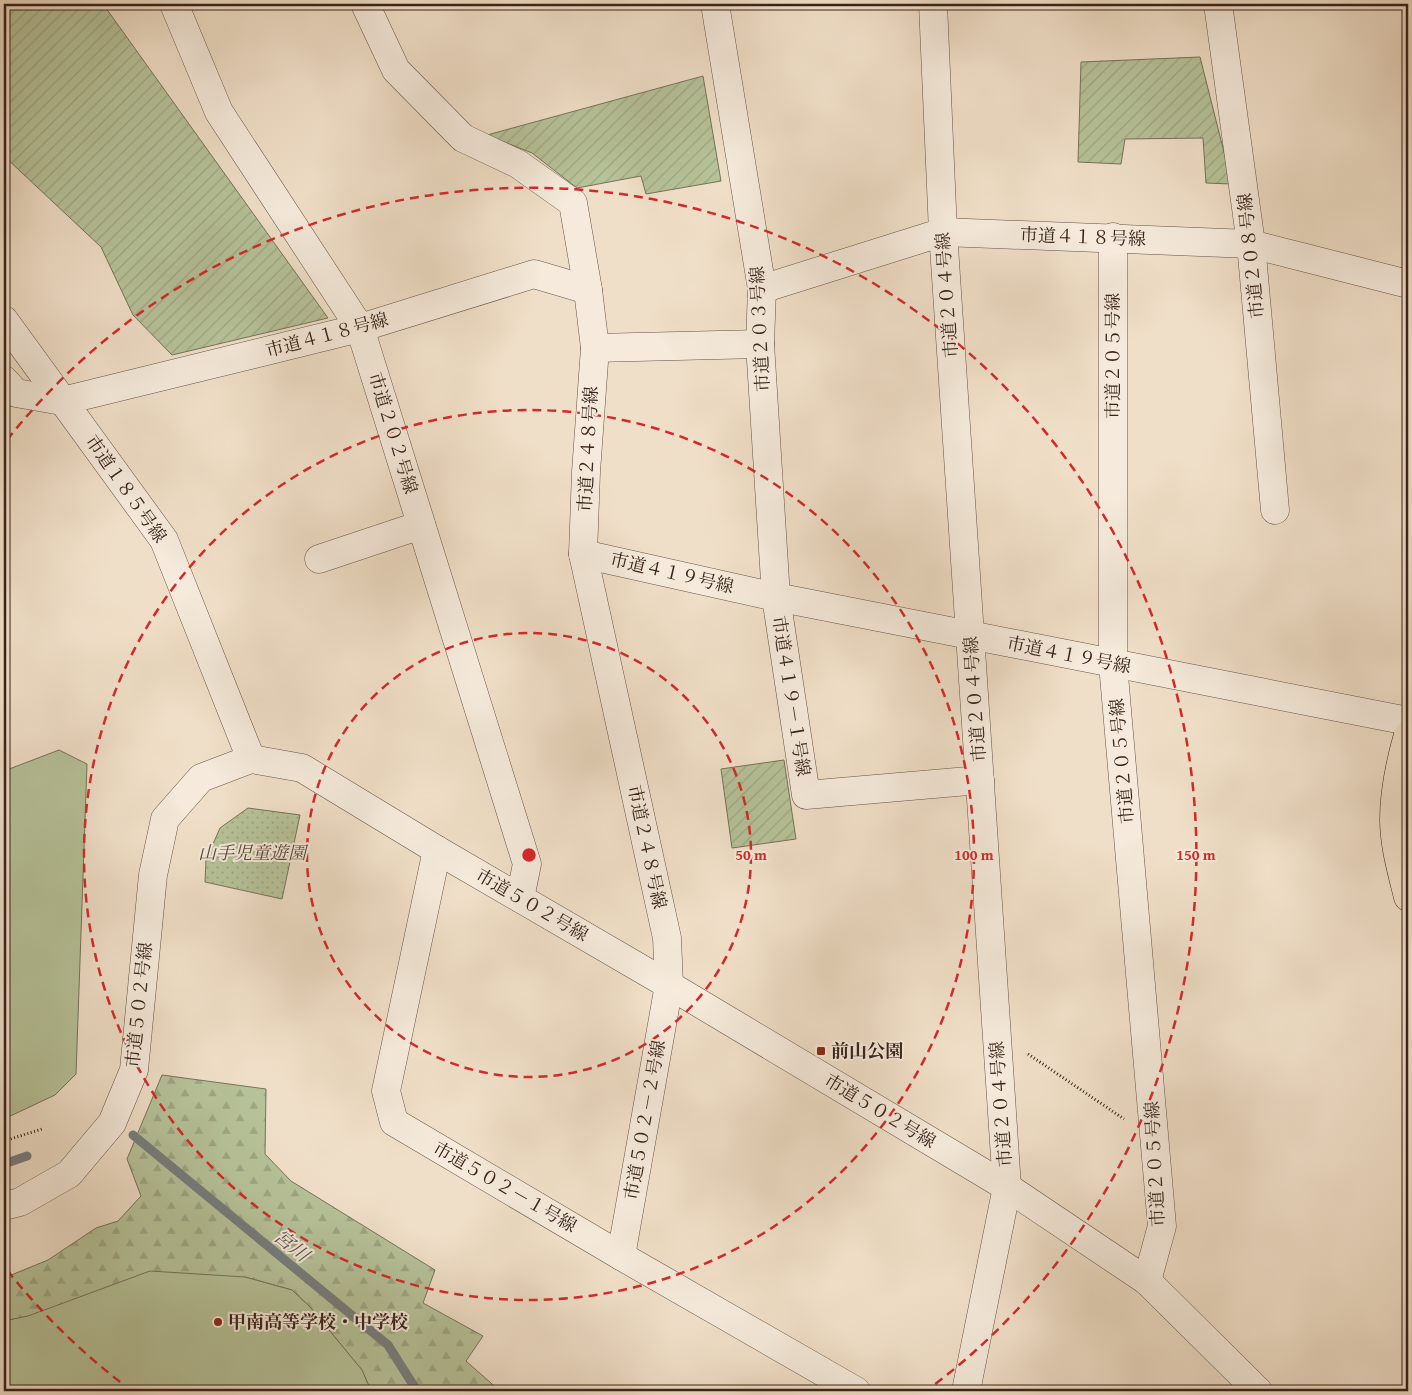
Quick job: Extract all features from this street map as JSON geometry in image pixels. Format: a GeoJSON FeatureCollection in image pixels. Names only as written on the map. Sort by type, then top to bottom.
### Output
{"type":"FeatureCollection","features":[{"type":"Feature","properties":{"kind":"main road"},"geometry":{"type":"LineString","coordinates":[[1408,736],[1397,774],[1394,822],[1400,866],[1408,897]]}},
{"type":"Feature","properties":{"kind":"street","name":"市道２０２号線"},"geometry":{"type":"LineString","coordinates":[[174,4],[219,112],[360,328],[527,864],[520,898]]}},
{"type":"Feature","properties":{"kind":"street","name":"市道２４８号線"},"geometry":{"type":"LineString","coordinates":[[365,4],[396,70],[463,138],[518,164],[573,203],[588,290],[595,348],[586,472],[583,554],[667,938],[669,985]]}},
{"type":"Feature","properties":{"kind":"street","name":"市道２０３号線"},"geometry":{"type":"LineString","coordinates":[[716,4],[762,289],[760,344],[776,597]]}},
{"type":"Feature","properties":{"kind":"street","name":"市道２０４号線"},"geometry":{"type":"LineString","coordinates":[[933,4],[943,232],[1006,1187],[966,1391]]}},
{"type":"Feature","properties":{"kind":"street","name":"市道２０８号線"},"geometry":{"type":"LineString","coordinates":[[1218,4],[1251,244],[1275,510]]}},
{"type":"Feature","properties":{"kind":"street","name":"市道４１８号線"},"geometry":{"type":"LineString","coordinates":[[762,289],[943,232],[1113,237],[1251,244],[1408,284]]}},
{"type":"Feature","properties":{"kind":"street","name":"市道２０５号線"},"geometry":{"type":"LineString","coordinates":[[1113,237],[1113,664],[1162,1226],[1147,1281]]}},
{"type":"Feature","properties":{"kind":"street","name":"市道４１８号線"},"geometry":{"type":"LineString","coordinates":[[62,401],[360,328],[534,274],[588,290]]}},
{"type":"Feature","properties":{"kind":"street","name":"市道１８５号線"},"geometry":{"type":"LineString","coordinates":[[4,320],[164,540],[251,759]]}},
{"type":"Feature","properties":{"kind":"street"},"geometry":{"type":"LineString","coordinates":[[595,348],[760,344]]}},
{"type":"Feature","properties":{"kind":"street"},"geometry":{"type":"LineString","coordinates":[[4,380],[16,393],[62,401]]}},
{"type":"Feature","properties":{"kind":"street"},"geometry":{"type":"LineString","coordinates":[[319,559],[422,525]]}},
{"type":"Feature","properties":{"kind":"street","name":"市道４１９号線"},"geometry":{"type":"LineString","coordinates":[[583,554],[776,597],[1408,721]]}},
{"type":"Feature","properties":{"kind":"street","name":"市道４１９－１号線"},"geometry":{"type":"LineString","coordinates":[[776,597],[806,795],[980,780]]}},
{"type":"Feature","properties":{"kind":"street","name":"市道５０２号線"},"geometry":{"type":"LineString","coordinates":[[4,1206],[20,1202],[68,1174],[112,1123],[134,1070],[153,876],[165,819],[201,778],[251,759],[302,768],[1006,1187],[1147,1281],[1258,1391]]}},
{"type":"Feature","properties":{"kind":"street","name":"市道５０２－１号線"},"geometry":{"type":"LineString","coordinates":[[437,850],[386,1091],[394,1122],[621,1256],[856,1391]]}},
{"type":"Feature","properties":{"kind":"street","name":"市道５０２－２号線"},"geometry":{"type":"LineString","coordinates":[[621,1256],[669,985]]}},
{"type":"Feature","properties":{"kind":"path"},"geometry":{"type":"LineString","coordinates":[[996,1032],[1154,1140]]}},
{"type":"Feature","properties":{"kind":"path"},"geometry":{"type":"LineString","coordinates":[[4,1141],[42,1129]]}},
{"type":"Feature","properties":{"kind":"green space"},"geometry":{"type":"Polygon","coordinates":[[[4,4],[103,4],[328,318],[172,355],[133,315],[101,247],[4,156],[4,4]]]}},
{"type":"Feature","properties":{"kind":"green space"},"geometry":{"type":"Polygon","coordinates":[[[1200,57],[1232,184],[1206,183],[1203,138],[1125,139],[1121,164],[1078,162],[1081,62],[1200,57]]]}},
{"type":"Feature","properties":{"kind":"green space"},"geometry":{"type":"Polygon","coordinates":[[[703,76],[721,181],[646,194],[641,176],[577,188],[532,153],[487,135],[703,76]]]}},
{"type":"Feature","properties":{"kind":"green space"},"geometry":{"type":"Polygon","coordinates":[[[59,750],[87,764],[76,1074],[55,1095],[4,1119],[4,771],[59,750]]]}},
{"type":"Feature","properties":{"kind":"green space"},"geometry":{"type":"Polygon","coordinates":[[[784,760],[796,839],[732,848],[721,769],[784,760]]]}},
{"type":"Feature","properties":{"kind":"green space","name":"山手児童遊園"},"geometry":{"type":"Polygon","coordinates":[[[248,808],[300,815],[282,899],[205,882],[206,860],[220,828],[248,808]]]}},
{"type":"Feature","properties":{"kind":"green space"},"geometry":{"type":"Polygon","coordinates":[[[162,1075],[266,1089],[265,1154],[291,1181],[435,1270],[423,1303],[483,1336],[466,1361],[500,1391],[371,1391],[362,1370],[310,1307],[292,1290],[245,1277],[4,1321],[4,1278],[48,1260],[96,1228],[118,1221],[141,1196],[127,1159],[162,1075]]]}},
{"type":"Feature","properties":{"kind":"green space"},"geometry":{"type":"Polygon","coordinates":[[[150,1271],[245,1277],[292,1290],[310,1307],[362,1370],[371,1391],[4,1391],[4,1321],[28,1316],[150,1271]]]}},
{"type":"Feature","properties":{"kind":"waterway","name":"宮川"},"geometry":{"type":"LineString","coordinates":[[133,1135],[388,1345],[417,1391]]}},
{"type":"Feature","properties":{"kind":"waterway","name":"宮川"},"geometry":{"type":"LineString","coordinates":[[4,1164],[27,1156]]}},
{"type":"Feature","properties":{"kind":"place","name":"前山公園"},"geometry":{"type":"Point","coordinates":[821,1051]}},
{"type":"Feature","properties":{"kind":"place","name":"甲南高等学校・中学校"},"geometry":{"type":"Point","coordinates":[218,1322]}}]}
